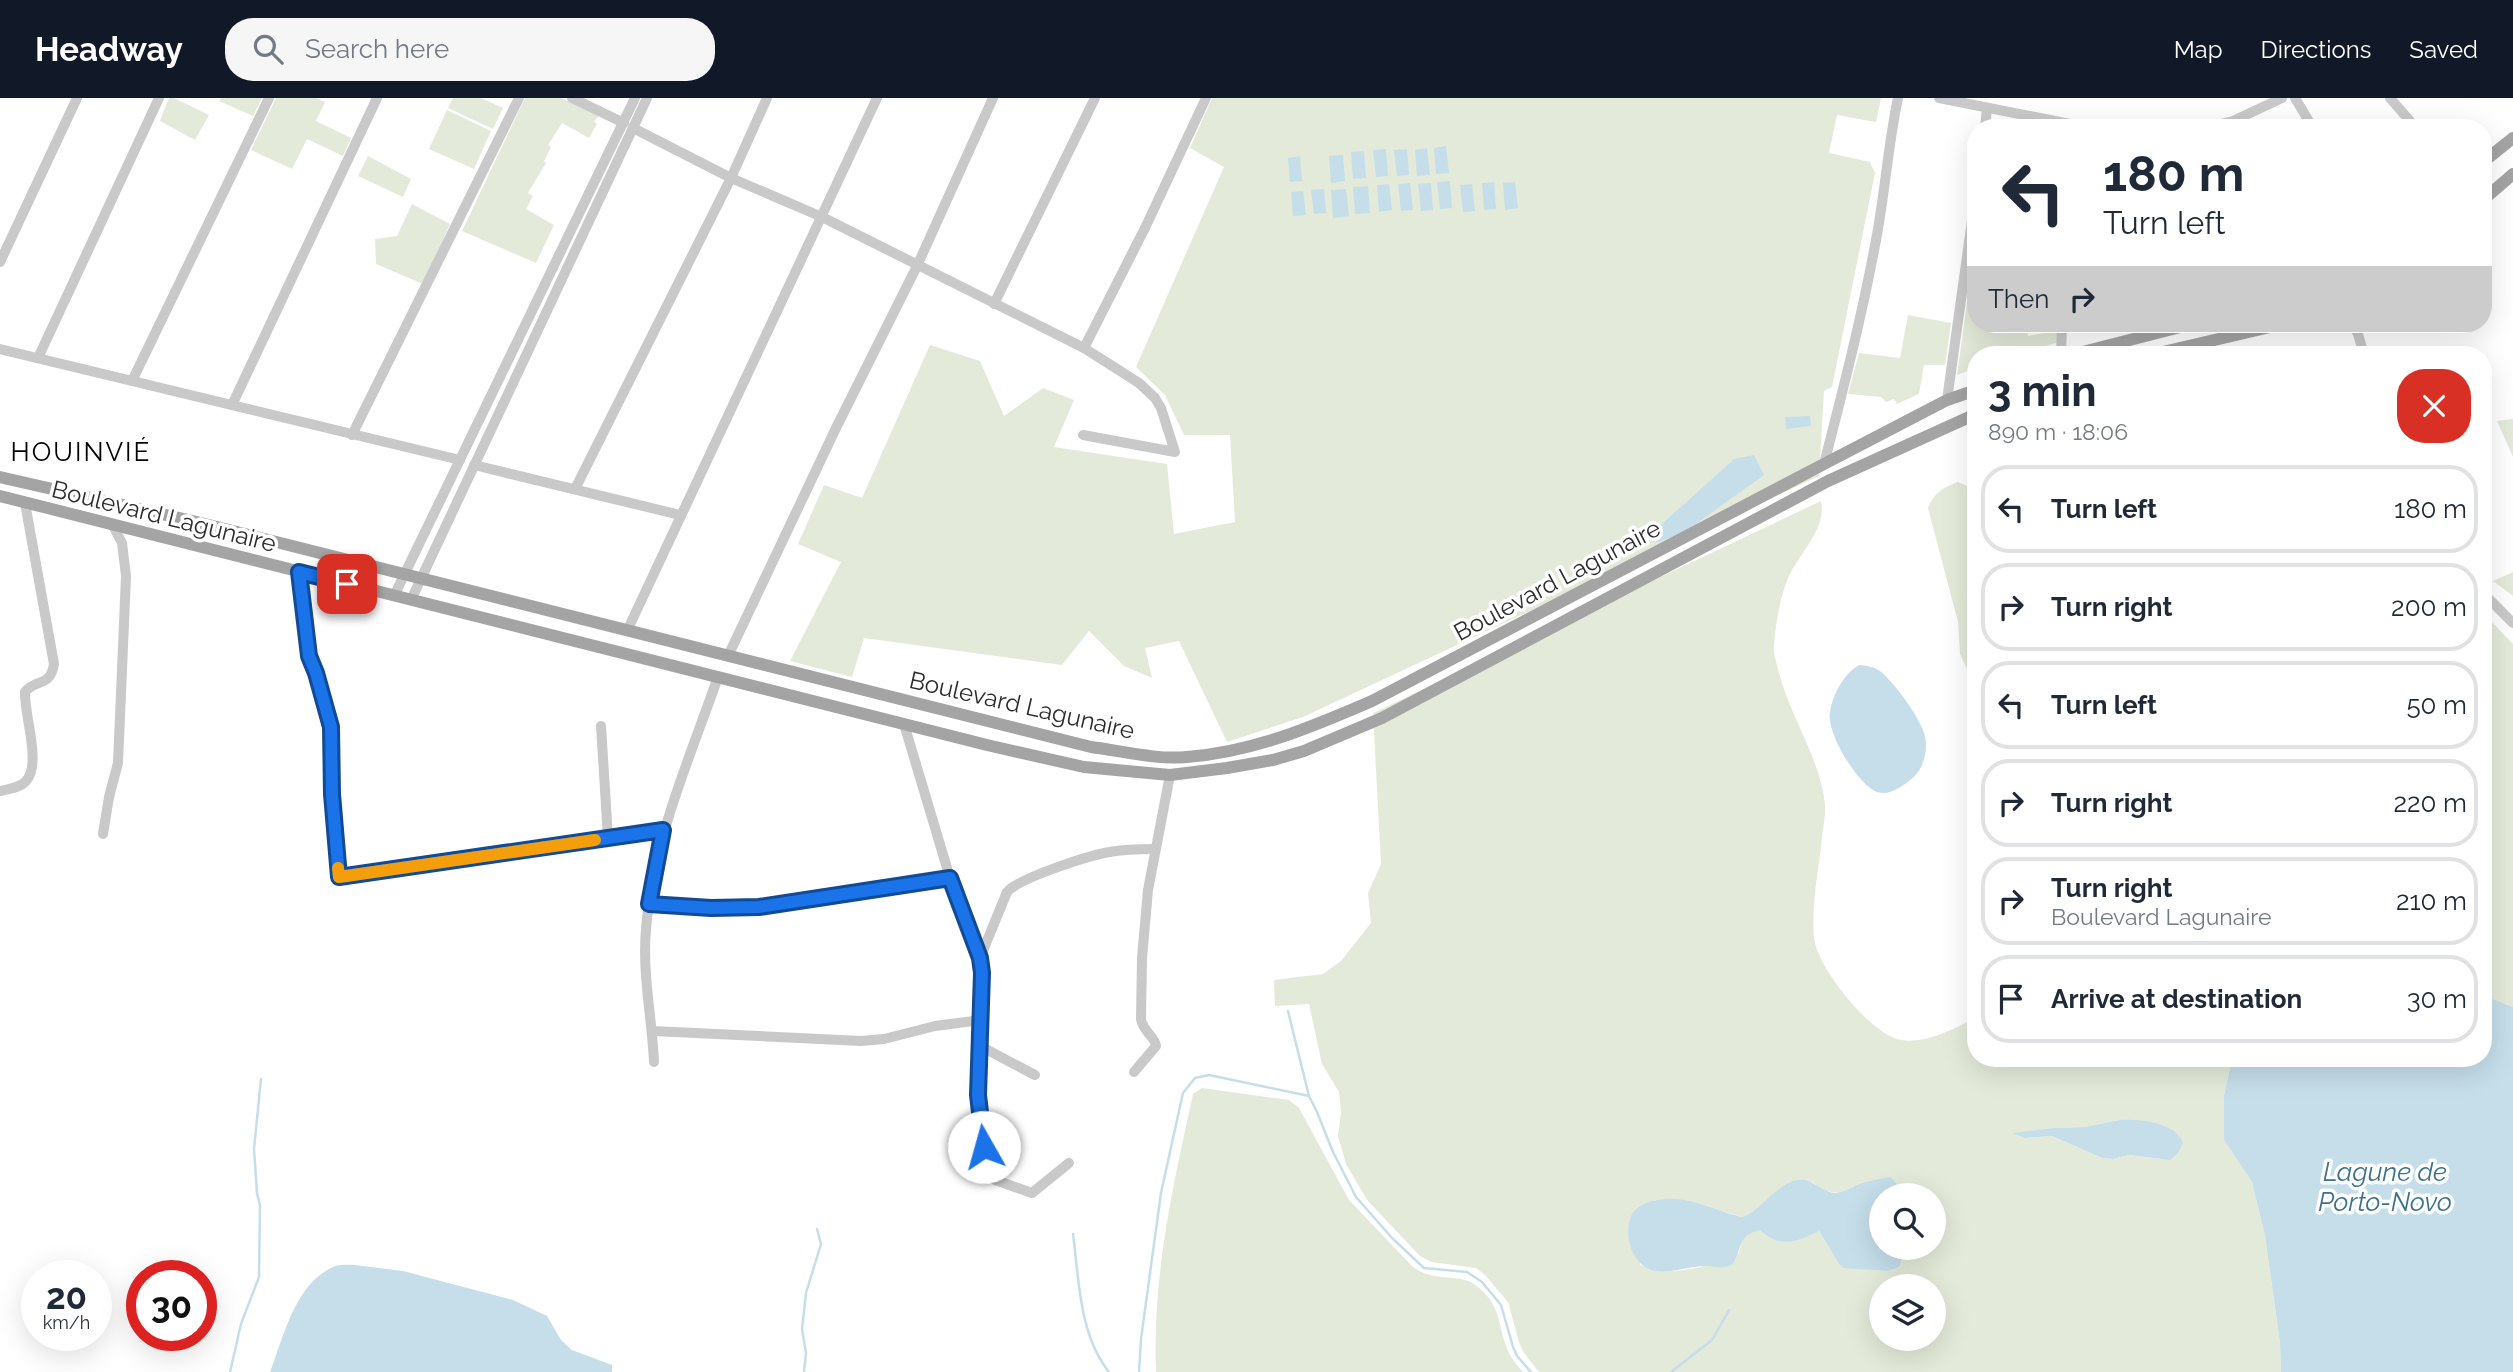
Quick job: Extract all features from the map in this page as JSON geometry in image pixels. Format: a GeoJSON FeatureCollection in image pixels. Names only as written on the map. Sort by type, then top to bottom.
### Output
{"type":"FeatureCollection","features":[{"type":"Feature","properties":{"kind":"main road"},"geometry":{"type":"LineString","coordinates":[[2492,155],[2513,138]]}},
{"type":"Feature","properties":{"kind":"main road"},"geometry":{"type":"LineString","coordinates":[[2492,192],[2513,174]]}},
{"type":"Feature","properties":{"kind":"main road"},"geometry":{"type":"LineString","coordinates":[[2106,346],[2155,333]]}},
{"type":"Feature","properties":{"kind":"main road"},"geometry":{"type":"LineString","coordinates":[[2189,346],[2244,333]]}},
{"type":"Feature","properties":{"kind":"main road","name":"Boulevard Lagunaire"},"geometry":{"type":"LineString","coordinates":[[0,477],[201,523],[1091,747],[1159,757],[1187,757],[1229,750],[1299,732],[1372,702],[1947,400],[1967,393]]}},
{"type":"Feature","properties":{"kind":"main road","name":"Boulevard Lagunaire"},"geometry":{"type":"LineString","coordinates":[[0,496],[1084,767],[1170,775],[1273,760],[1304,751],[1382,719],[1828,481],[1967,418]]}},
{"type":"Feature","properties":{"kind":"street"},"geometry":{"type":"LineString","coordinates":[[0,262],[77,98]]}},
{"type":"Feature","properties":{"kind":"street"},"geometry":{"type":"LineString","coordinates":[[37,358],[159,98]]}},
{"type":"Feature","properties":{"kind":"street"},"geometry":{"type":"LineString","coordinates":[[132,381],[269,98]]}},
{"type":"Feature","properties":{"kind":"street"},"geometry":{"type":"LineString","coordinates":[[232,405],[377,98]]}},
{"type":"Feature","properties":{"kind":"street"},"geometry":{"type":"LineString","coordinates":[[352,435],[519,98]]}},
{"type":"Feature","properties":{"kind":"street"},"geometry":{"type":"LineString","coordinates":[[572,98],[731,178],[822,217],[1084,348],[1139,383],[1155,398],[1161,408],[1175,452],[1083,435]]}},
{"type":"Feature","properties":{"kind":"street"},"geometry":{"type":"LineString","coordinates":[[411,600],[629,125],[635,98]]}},
{"type":"Feature","properties":{"kind":"street"},"geometry":{"type":"LineString","coordinates":[[394,596],[629,125],[647,98]]}},
{"type":"Feature","properties":{"kind":"street"},"geometry":{"type":"LineString","coordinates":[[575,489],[731,178],[767,98]]}},
{"type":"Feature","properties":{"kind":"street"},"geometry":{"type":"LineString","coordinates":[[626,631],[877,98]]}},
{"type":"Feature","properties":{"kind":"street"},"geometry":{"type":"LineString","coordinates":[[728,656],[830,440],[917,266],[993,98]]}},
{"type":"Feature","properties":{"kind":"street"},"geometry":{"type":"LineString","coordinates":[[994,304],[1095,98]]}},
{"type":"Feature","properties":{"kind":"street"},"geometry":{"type":"LineString","coordinates":[[1084,348],[1145,228],[1206,98]]}},
{"type":"Feature","properties":{"kind":"street"},"geometry":{"type":"LineString","coordinates":[[1824,464],[1859,329],[1898,98]]}},
{"type":"Feature","properties":{"kind":"street"},"geometry":{"type":"LineString","coordinates":[[1939,98],[2038,119]]}},
{"type":"Feature","properties":{"kind":"street"},"geometry":{"type":"LineString","coordinates":[[2243,119],[2282,98]]}},
{"type":"Feature","properties":{"kind":"street"},"geometry":{"type":"LineString","coordinates":[[2295,98],[2308,119]]}},
{"type":"Feature","properties":{"kind":"street"},"geometry":{"type":"LineString","coordinates":[[2390,98],[2408,119]]}},
{"type":"Feature","properties":{"kind":"street"},"geometry":{"type":"LineString","coordinates":[[1986,119],[1987,108]]}},
{"type":"Feature","properties":{"kind":"street"},"geometry":{"type":"LineString","coordinates":[[1947,400],[1967,257]]}},
{"type":"Feature","properties":{"kind":"street"},"geometry":{"type":"LineString","coordinates":[[0,349],[460,460]]}},
{"type":"Feature","properties":{"kind":"street"},"geometry":{"type":"LineString","coordinates":[[474,465],[680,515]]}},
{"type":"Feature","properties":{"kind":"street"},"geometry":{"type":"LineString","coordinates":[[0,791],[19,787],[29,779],[34,764],[24,692],[29,687],[46,681],[52,674],[54,664],[25,502]]}},
{"type":"Feature","properties":{"kind":"street"},"geometry":{"type":"LineString","coordinates":[[103,834],[118,763],[126,590],[122,543],[112,524]]}},
{"type":"Feature","properties":{"kind":"street"},"geometry":{"type":"LineString","coordinates":[[299,572],[309,656],[331,727],[332,794],[339,877],[663,830]]}},
{"type":"Feature","properties":{"kind":"street"},"geometry":{"type":"LineString","coordinates":[[2492,602],[2513,624]]}},
{"type":"Feature","properties":{"kind":"street"},"geometry":{"type":"LineString","coordinates":[[654,1062],[645,961],[649,904],[663,830],[718,677]]}},
{"type":"Feature","properties":{"kind":"street"},"geometry":{"type":"LineString","coordinates":[[904,724],[950,878],[980,958],[983,984],[978,1095],[984,1147],[991,1177],[1032,1193],[1069,1163]]}},
{"type":"Feature","properties":{"kind":"street"},"geometry":{"type":"LineString","coordinates":[[601,726],[608,838]]}},
{"type":"Feature","properties":{"kind":"street"},"geometry":{"type":"LineString","coordinates":[[1134,1072],[1156,1046],[1142,1027],[1142,958],[1148,890],[1170,775]]}},
{"type":"Feature","properties":{"kind":"street"},"geometry":{"type":"LineString","coordinates":[[980,958],[1007,892],[1012,887],[1050,870],[1110,852],[1155,849]]}},
{"type":"Feature","properties":{"kind":"street"},"geometry":{"type":"LineString","coordinates":[[649,904],[711,908],[759,907],[950,878]]}},
{"type":"Feature","properties":{"kind":"street"},"geometry":{"type":"LineString","coordinates":[[653,1031],[860,1041],[884,1039],[936,1026],[981,1020]]}},
{"type":"Feature","properties":{"kind":"street"},"geometry":{"type":"LineString","coordinates":[[980,1046],[1035,1075]]}},
{"type":"Feature","properties":{"kind":"green space"},"geometry":{"type":"Polygon","coordinates":[[[169,98],[209,115],[195,140],[160,121],[169,98]]]}},
{"type":"Feature","properties":{"kind":"green space"},"geometry":{"type":"Polygon","coordinates":[[[221,98],[262,98],[253,116],[219,101],[221,98]]]}},
{"type":"Feature","properties":{"kind":"green space"},"geometry":{"type":"Polygon","coordinates":[[[276,98],[316,98],[325,102],[316,121],[351,138],[343,156],[307,139],[292,169],[251,150],[276,98]]]}},
{"type":"Feature","properties":{"kind":"green space"},"geometry":{"type":"Polygon","coordinates":[[[453,98],[481,98],[503,108],[493,129],[448,108],[453,98]]]}},
{"type":"Feature","properties":{"kind":"green space"},"geometry":{"type":"Polygon","coordinates":[[[525,98],[561,98],[600,115],[594,121],[597,124],[589,138],[562,123],[548,145],[551,147],[544,161],[546,163],[528,193],[533,196],[526,209],[554,225],[536,263],[462,231],[525,98]]]}},
{"type":"Feature","properties":{"kind":"green space"},"geometry":{"type":"Polygon","coordinates":[[[1212,98],[1881,98],[1876,122],[1837,115],[1829,153],[1870,162],[1875,173],[1832,387],[1824,391],[1819,476],[1303,717],[1227,742],[1179,641],[1145,648],[1152,678],[1124,666],[1089,631],[1062,665],[864,638],[852,677],[790,661],[841,562],[798,544],[824,485],[862,498],[930,345],[980,361],[1004,416],[1043,388],[1074,400],[1054,447],[1167,464],[1174,534],[1235,522],[1230,435],[1184,435],[1165,395],[1136,367],[1224,167],[1190,148],[1212,98]],[[1734,459],[1657,528],[1656,543],[1734,459]]]}},
{"type":"Feature","properties":{"kind":"green space"},"geometry":{"type":"Polygon","coordinates":[[[447,110],[491,131],[474,169],[429,149],[447,110]]]}},
{"type":"Feature","properties":{"kind":"green space"},"geometry":{"type":"Polygon","coordinates":[[[368,156],[411,179],[403,197],[358,176],[368,156]]]}},
{"type":"Feature","properties":{"kind":"green space"},"geometry":{"type":"Polygon","coordinates":[[[412,204],[450,224],[423,284],[376,264],[375,239],[397,236],[412,204]]]}},
{"type":"Feature","properties":{"kind":"green space"},"geometry":{"type":"Polygon","coordinates":[[[1967,302],[1967,333],[2028,333],[2028,336],[2058,333],[2059,342],[2045,346],[1967,346],[1967,371],[1957,375],[1967,302]]]}},
{"type":"Feature","properties":{"kind":"green space"},"geometry":{"type":"Polygon","coordinates":[[[1908,315],[1951,323],[1945,365],[1924,365],[1919,394],[1897,404],[1894,399],[1886,402],[1881,397],[1848,394],[1859,353],[1900,358],[1908,315]]]}},
{"type":"Feature","properties":{"kind":"green space"},"geometry":{"type":"Polygon","coordinates":[[[2513,419],[2513,457],[2497,421],[2513,419]]]}},
{"type":"Feature","properties":{"kind":"green space"},"geometry":{"type":"Polygon","coordinates":[[[1958,482],[1967,486],[1967,669],[1960,654],[1958,622],[1928,508],[1933,498],[1958,482]]]}},
{"type":"Feature","properties":{"kind":"green space"},"geometry":{"type":"Polygon","coordinates":[[[1821,501],[1822,512],[1816,532],[1784,589],[1778,612],[1774,649],[1788,700],[1817,769],[1825,805],[1814,900],[1813,925],[1817,951],[1847,998],[1875,1026],[1889,1035],[1901,1040],[1920,1040],[1949,1031],[1967,1022],[1967,1067],[2230,1067],[2224,1095],[2224,1140],[2252,1182],[2265,1236],[2280,1343],[2281,1372],[1539,1372],[1519,1342],[1508,1302],[1485,1275],[1476,1268],[1431,1262],[1420,1256],[1367,1200],[1346,1164],[1338,1136],[1341,1112],[1339,1092],[1322,1064],[1309,1004],[1275,1006],[1274,980],[1323,974],[1341,961],[1371,923],[1368,893],[1381,864],[1373,713],[1821,501]],[[2119,1120],[2085,1127],[2014,1133],[2025,1138],[2052,1136],[2102,1158],[2113,1159],[2129,1155],[2161,1159],[2171,1129],[2119,1120]],[[1812,1182],[1767,1201],[1743,1217],[1678,1199],[1654,1200],[1640,1265],[1677,1271],[1715,1263],[1739,1253],[1742,1241],[1749,1232],[1763,1229],[1819,1231],[1839,1264],[1844,1267],[1888,1271],[1899,1267],[1902,1260],[1946,1260],[1946,1183],[1869,1183],[1869,1187],[1853,1186],[1840,1193],[1824,1191],[1812,1182]]]}},
{"type":"Feature","properties":{"kind":"green space"},"geometry":{"type":"Polygon","coordinates":[[[2513,572],[2513,596],[2493,581],[2513,572]]]}},
{"type":"Feature","properties":{"kind":"green space"},"geometry":{"type":"Polygon","coordinates":[[[2492,622],[2513,644],[2513,1007],[2492,999],[2492,622]]]}},
{"type":"Feature","properties":{"kind":"green space"},"geometry":{"type":"Polygon","coordinates":[[[1202,1088],[1289,1100],[1299,1108],[1349,1200],[1413,1267],[1430,1275],[1468,1281],[1484,1292],[1495,1308],[1510,1355],[1523,1372],[1156,1372],[1157,1301],[1166,1232],[1193,1094],[1202,1088]]]}},
{"type":"Feature","properties":{"kind":"water"},"geometry":{"type":"Polygon","coordinates":[[[1446,146],[1449,173],[1436,174],[1434,148],[1446,146]]]}},
{"type":"Feature","properties":{"kind":"water"},"geometry":{"type":"Polygon","coordinates":[[[1427,148],[1430,175],[1417,176],[1415,150],[1427,148]]]}},
{"type":"Feature","properties":{"kind":"water"},"geometry":{"type":"Polygon","coordinates":[[[1386,149],[1388,176],[1376,177],[1373,150],[1386,149]]]}},
{"type":"Feature","properties":{"kind":"water"},"geometry":{"type":"Polygon","coordinates":[[[1407,149],[1409,175],[1397,176],[1394,150],[1407,149]]]}},
{"type":"Feature","properties":{"kind":"water"},"geometry":{"type":"Polygon","coordinates":[[[1364,151],[1366,178],[1353,179],[1351,152],[1364,151]]]}},
{"type":"Feature","properties":{"kind":"water"},"geometry":{"type":"Polygon","coordinates":[[[1343,155],[1345,181],[1331,183],[1329,156],[1343,155]]]}},
{"type":"Feature","properties":{"kind":"water"},"geometry":{"type":"Polygon","coordinates":[[[1300,156],[1302,181],[1290,182],[1288,158],[1300,156]]]}},
{"type":"Feature","properties":{"kind":"water"},"geometry":{"type":"Polygon","coordinates":[[[1450,181],[1452,208],[1440,209],[1437,182],[1450,181]]]}},
{"type":"Feature","properties":{"kind":"water"},"geometry":{"type":"Polygon","coordinates":[[[1494,182],[1496,209],[1484,210],[1482,183],[1494,182]]]}},
{"type":"Feature","properties":{"kind":"water"},"geometry":{"type":"Polygon","coordinates":[[[1515,182],[1518,208],[1505,210],[1503,183],[1515,182]]]}},
{"type":"Feature","properties":{"kind":"water"},"geometry":{"type":"Polygon","coordinates":[[[1410,183],[1413,210],[1401,211],[1398,184],[1410,183]]]}},
{"type":"Feature","properties":{"kind":"water"},"geometry":{"type":"Polygon","coordinates":[[[1431,183],[1433,210],[1421,211],[1418,184],[1431,183]]]}},
{"type":"Feature","properties":{"kind":"water"},"geometry":{"type":"Polygon","coordinates":[[[1389,184],[1392,210],[1379,212],[1377,185],[1389,184]]]}},
{"type":"Feature","properties":{"kind":"water"},"geometry":{"type":"Polygon","coordinates":[[[1472,184],[1475,211],[1463,212],[1460,185],[1472,184]]]}},
{"type":"Feature","properties":{"kind":"water"},"geometry":{"type":"Polygon","coordinates":[[[1368,186],[1370,213],[1355,214],[1353,187],[1368,186]]]}},
{"type":"Feature","properties":{"kind":"water"},"geometry":{"type":"Polygon","coordinates":[[[1324,189],[1326,213],[1314,214],[1311,190],[1324,189]]]}},
{"type":"Feature","properties":{"kind":"water"},"geometry":{"type":"Polygon","coordinates":[[[1346,189],[1349,216],[1333,218],[1331,190],[1346,189]]]}},
{"type":"Feature","properties":{"kind":"water"},"geometry":{"type":"Polygon","coordinates":[[[1303,191],[1306,215],[1293,216],[1291,192],[1303,191]]]}},
{"type":"Feature","properties":{"kind":"water"},"geometry":{"type":"Polygon","coordinates":[[[1810,416],[1811,426],[1786,429],[1785,417],[1810,416]]]}},
{"type":"Feature","properties":{"kind":"water"},"geometry":{"type":"Polygon","coordinates":[[[1754,455],[1764,475],[1683,533],[1655,543],[1657,528],[1734,459],[1754,455]]]}},
{"type":"Feature","properties":{"kind":"water"},"geometry":{"type":"Polygon","coordinates":[[[1860,665],[1871,667],[1886,676],[1913,711],[1925,736],[1925,752],[1920,770],[1905,784],[1887,793],[1877,792],[1869,787],[1853,769],[1838,745],[1830,721],[1836,692],[1844,678],[1860,665]]]}},
{"type":"Feature","properties":{"kind":"water","name":"Lagune de Porto-Novo"},"geometry":{"type":"Polygon","coordinates":[[[2492,999],[2513,1007],[2513,1372],[2281,1372],[2280,1343],[2265,1236],[2252,1182],[2224,1140],[2224,1095],[2230,1067],[2492,1067],[2492,999]]]}},
{"type":"Feature","properties":{"kind":"water"},"geometry":{"type":"Polygon","coordinates":[[[2119,1120],[2146,1121],[2165,1126],[2173,1130],[2183,1143],[2178,1153],[2170,1160],[2129,1155],[2113,1159],[2102,1158],[2052,1136],[2025,1138],[2012,1133],[2085,1127],[2119,1120]]]}},
{"type":"Feature","properties":{"kind":"water"},"geometry":{"type":"Polygon","coordinates":[[[1890,1177],[1895,1183],[1869,1183],[1869,1260],[1902,1260],[1899,1267],[1888,1271],[1844,1268],[1819,1231],[1789,1242],[1775,1240],[1760,1230],[1753,1232],[1744,1238],[1733,1264],[1724,1267],[1703,1266],[1655,1271],[1641,1264],[1632,1251],[1628,1235],[1630,1219],[1637,1209],[1656,1200],[1684,1200],[1743,1217],[1757,1209],[1782,1187],[1797,1180],[1807,1181],[1837,1193],[1866,1182],[1890,1177]]]}},
{"type":"Feature","properties":{"kind":"water"},"geometry":{"type":"Polygon","coordinates":[[[355,1265],[403,1271],[513,1300],[547,1316],[561,1340],[572,1350],[612,1365],[612,1372],[270,1372],[292,1312],[309,1286],[333,1267],[355,1265]]]}},
{"type":"Feature","properties":{"kind":"waterway"},"geometry":{"type":"LineString","coordinates":[[1288,1011],[1309,1096],[1356,1197],[1392,1238],[1424,1268],[1467,1272],[1482,1282],[1501,1305],[1517,1356],[1531,1372]]}},
{"type":"Feature","properties":{"kind":"waterway"},"geometry":{"type":"LineString","coordinates":[[1139,1372],[1161,1193],[1183,1093],[1195,1078],[1209,1075],[1309,1096]]}},
{"type":"Feature","properties":{"kind":"waterway"},"geometry":{"type":"LineString","coordinates":[[230,1372],[241,1324],[259,1277],[260,1205],[254,1149],[261,1079]]}},
{"type":"Feature","properties":{"kind":"waterway"},"geometry":{"type":"LineString","coordinates":[[804,1372],[806,1353],[802,1329],[806,1293],[821,1244],[817,1229]]}},
{"type":"Feature","properties":{"kind":"waterway"},"geometry":{"type":"LineString","coordinates":[[1073,1234],[1086,1324],[1099,1357],[1109,1372]]}},
{"type":"Feature","properties":{"kind":"waterway"},"geometry":{"type":"LineString","coordinates":[[1671,1372],[1712,1340],[1729,1310]]}},
{"type":"Feature","properties":{"kind":"slow traffic"},"geometry":{"type":"LineString","coordinates":[[338,868],[339,877],[595,840]]}},
{"type":"Feature","properties":{"kind":"district","name":"HOUINVIÉ"},"geometry":{"type":"Point","coordinates":[81,452]}},
{"type":"Feature","properties":{"kind":"route"},"geometry":{"type":"LineString","coordinates":[[347,584],[299,572],[309,656],[331,727],[332,794],[339,877],[663,830],[649,904],[711,908],[759,907],[950,878],[980,958],[982,973],[978,1095],[984,1147]]}}]}
